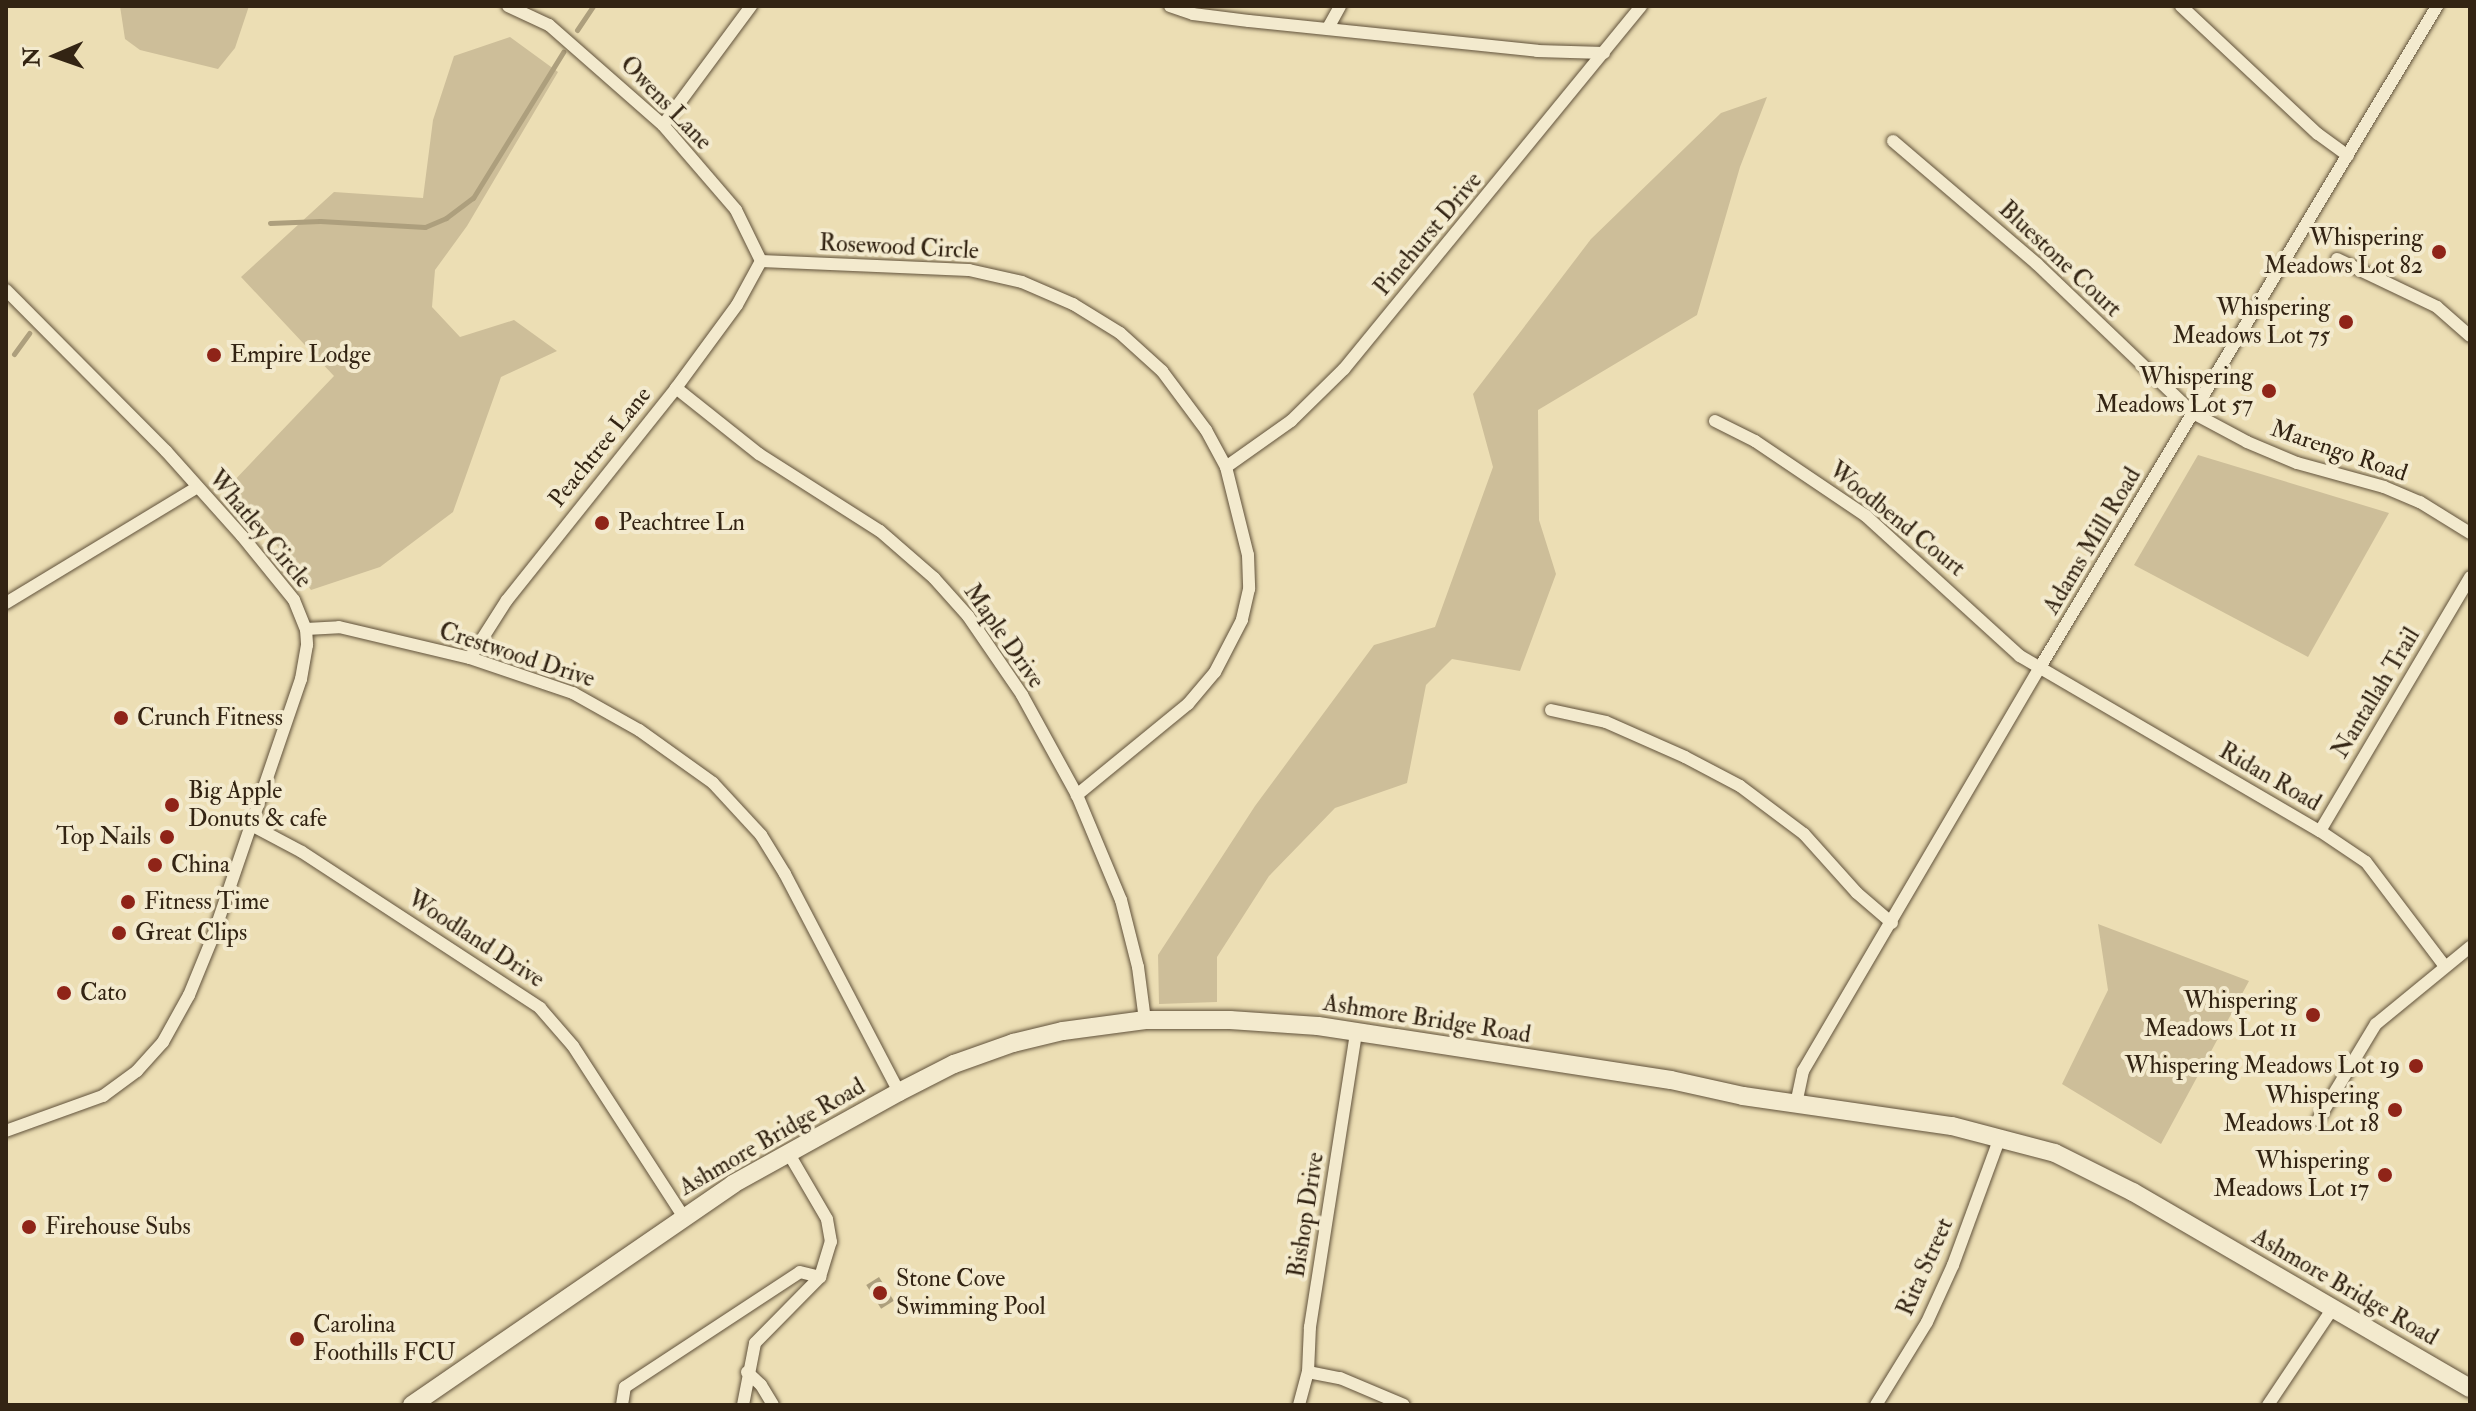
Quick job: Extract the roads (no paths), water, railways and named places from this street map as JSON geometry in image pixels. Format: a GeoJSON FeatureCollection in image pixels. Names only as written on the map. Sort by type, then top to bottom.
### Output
{"type":"FeatureCollection","features":[{"type":"Feature","properties":{"kind":"main road","name":"Ashmore Bridge Road"},"geometry":{"type":"LineString","coordinates":[[412,1405],[683,1216],[899,1092],[954,1064],[1013,1043],[1063,1031],[1145,1020],[1279,1022],[1356,1032],[1671,1080],[1796,1104],[1952,1126],[2055,1153],[2092,1169],[2470,1388]]}},
{"type":"Feature","properties":{"kind":"street","name":"Owens Lane"},"geometry":{"type":"LineString","coordinates":[[508,6],[549,25],[663,125],[736,210],[761,261]]}},
{"type":"Feature","properties":{"kind":"street"},"geometry":{"type":"LineString","coordinates":[[663,125],[751,6]]}},
{"type":"Feature","properties":{"kind":"street"},"geometry":{"type":"LineString","coordinates":[[1170,6],[1193,14],[1537,51],[1604,53]]}},
{"type":"Feature","properties":{"kind":"street"},"geometry":{"type":"LineString","coordinates":[[1328,28],[1340,6]]}},
{"type":"Feature","properties":{"kind":"street","name":"Pinehurst Drive"},"geometry":{"type":"LineString","coordinates":[[1226,467],[1291,421],[1344,369],[1641,6]]}},
{"type":"Feature","properties":{"kind":"street"},"geometry":{"type":"LineString","coordinates":[[2181,6],[2318,134],[2348,156]]}},
{"type":"Feature","properties":{"kind":"street","name":"Adams Mill Road"},"geometry":{"type":"LineString","coordinates":[[1796,1104],[1803,1071],[2039,669],[2437,6]]}},
{"type":"Feature","properties":{"kind":"street","name":"Bluestone Court"},"geometry":{"type":"LineString","coordinates":[[1893,141],[2037,264],[2193,413]]}},
{"type":"Feature","properties":{"kind":"street"},"geometry":{"type":"LineString","coordinates":[[2337,259],[2437,307],[2470,336]]}},
{"type":"Feature","properties":{"kind":"street","name":"Rosewood Circle"},"geometry":{"type":"LineString","coordinates":[[761,261],[969,270],[1005,277],[1044,291],[1097,317],[1146,355],[1180,392],[1226,467],[1249,572],[1246,606],[1236,635],[1215,672],[1188,704],[1077,795]]}},
{"type":"Feature","properties":{"kind":"street","name":"Peachtree Lane"},"geometry":{"type":"LineString","coordinates":[[470,658],[507,600],[676,388],[737,305],[761,261]]}},
{"type":"Feature","properties":{"kind":"street","name":"Whatley Circle"},"geometry":{"type":"LineString","coordinates":[[6,290],[166,451],[275,574],[294,600],[306,629],[307,645],[301,679],[253,826],[189,995],[149,1059],[103,1096],[6,1131]]}},
{"type":"Feature","properties":{"kind":"street","name":"Maple Drive"},"geometry":{"type":"LineString","coordinates":[[676,388],[759,454],[880,531],[934,578],[998,657],[1077,795],[1121,900],[1138,967],[1145,1020]]}},
{"type":"Feature","properties":{"kind":"street","name":"Marengo Road"},"geometry":{"type":"LineString","coordinates":[[2193,413],[2247,442],[2297,463],[2408,497],[2470,533]]}},
{"type":"Feature","properties":{"kind":"street","name":"Woodbend Court"},"geometry":{"type":"LineString","coordinates":[[1715,421],[1755,441],[1866,516],[2039,669]]}},
{"type":"Feature","properties":{"kind":"street"},"geometry":{"type":"LineString","coordinates":[[6,603],[196,488]]}},
{"type":"Feature","properties":{"kind":"street","name":"Nantallah Trail"},"geometry":{"type":"LineString","coordinates":[[2320,831],[2470,577]]}},
{"type":"Feature","properties":{"kind":"street","name":"Crestwood Drive"},"geometry":{"type":"LineString","coordinates":[[306,629],[339,627],[470,658],[573,693],[603,708],[688,765],[734,802],[761,835],[785,874],[899,1092]]}},
{"type":"Feature","properties":{"kind":"street","name":"Ridan Road"},"geometry":{"type":"LineString","coordinates":[[2039,669],[2320,831],[2366,862],[2382,879],[2444,965]]}},
{"type":"Feature","properties":{"kind":"street"},"geometry":{"type":"LineString","coordinates":[[1551,710],[1606,722],[1685,757],[1740,786],[1804,834],[1857,893],[1892,923]]}},
{"type":"Feature","properties":{"kind":"street","name":"Woodland Drive"},"geometry":{"type":"LineString","coordinates":[[253,826],[315,861],[540,1008],[573,1046],[683,1216]]}},
{"type":"Feature","properties":{"kind":"street"},"geometry":{"type":"LineString","coordinates":[[2318,1120],[2376,1024],[2444,965],[2470,947]]}},
{"type":"Feature","properties":{"kind":"street","name":"Bishop Drive"},"geometry":{"type":"LineString","coordinates":[[1299,1405],[1308,1372],[1310,1327],[1356,1032]]}},
{"type":"Feature","properties":{"kind":"street","name":"Rita Street"},"geometry":{"type":"LineString","coordinates":[[1876,1405],[1927,1322],[1999,1140]]}},
{"type":"Feature","properties":{"kind":"street"},"geometry":{"type":"LineString","coordinates":[[743,1405],[755,1343],[820,1277],[831,1242],[827,1219],[789,1154]]}},
{"type":"Feature","properties":{"kind":"street"},"geometry":{"type":"LineString","coordinates":[[622,1405],[625,1387],[800,1272],[820,1277]]}},
{"type":"Feature","properties":{"kind":"street"},"geometry":{"type":"LineString","coordinates":[[2268,1405],[2333,1308]]}},
{"type":"Feature","properties":{"kind":"street"},"geometry":{"type":"LineString","coordinates":[[747,1372],[761,1385],[773,1405]]}},
{"type":"Feature","properties":{"kind":"street"},"geometry":{"type":"LineString","coordinates":[[1308,1372],[1340,1378],[1404,1405]]}},
{"type":"Feature","properties":{"kind":"waterway"},"geometry":{"type":"LineString","coordinates":[[577,30],[593,6]]}},
{"type":"Feature","properties":{"kind":"waterway"},"geometry":{"type":"LineString","coordinates":[[270,223],[320,221],[425,227],[446,218],[473,198],[563,52]]}},
{"type":"Feature","properties":{"kind":"waterway"},"geometry":{"type":"LineString","coordinates":[[14,354],[29,333]]}},
{"type":"Feature","properties":{"kind":"place","name":"Whispering Meadows Lot 82"},"geometry":{"type":"Point","coordinates":[2439,252]}},
{"type":"Feature","properties":{"kind":"place","name":"Whispering Meadows Lot 75"},"geometry":{"type":"Point","coordinates":[2346,322]}},
{"type":"Feature","properties":{"kind":"place","name":"Empire Lodge"},"geometry":{"type":"Point","coordinates":[214,355]}},
{"type":"Feature","properties":{"kind":"place","name":"Whispering Meadows Lot 57"},"geometry":{"type":"Point","coordinates":[2269,391]}},
{"type":"Feature","properties":{"kind":"place","name":"Peachtree Ln"},"geometry":{"type":"Point","coordinates":[602,523]}},
{"type":"Feature","properties":{"kind":"place","name":"Crunch Fitness"},"geometry":{"type":"Point","coordinates":[121,718]}},
{"type":"Feature","properties":{"kind":"place","name":"Big Apple Donuts & cafe"},"geometry":{"type":"Point","coordinates":[172,805]}},
{"type":"Feature","properties":{"kind":"place","name":"Top Nails"},"geometry":{"type":"Point","coordinates":[167,837]}},
{"type":"Feature","properties":{"kind":"place","name":"China"},"geometry":{"type":"Point","coordinates":[155,865]}},
{"type":"Feature","properties":{"kind":"place","name":"Fitness Time"},"geometry":{"type":"Point","coordinates":[128,902]}},
{"type":"Feature","properties":{"kind":"place","name":"Great Clips"},"geometry":{"type":"Point","coordinates":[119,933]}},
{"type":"Feature","properties":{"kind":"place","name":"Cato"},"geometry":{"type":"Point","coordinates":[64,993]}},
{"type":"Feature","properties":{"kind":"place","name":"Whispering Meadows Lot 11"},"geometry":{"type":"Point","coordinates":[2313,1015]}},
{"type":"Feature","properties":{"kind":"place","name":"Whispering Meadows Lot 19"},"geometry":{"type":"Point","coordinates":[2416,1066]}},
{"type":"Feature","properties":{"kind":"place","name":"Whispering Meadows Lot 18"},"geometry":{"type":"Point","coordinates":[2395,1110]}},
{"type":"Feature","properties":{"kind":"place","name":"Whispering Meadows Lot 17"},"geometry":{"type":"Point","coordinates":[2385,1175]}},
{"type":"Feature","properties":{"kind":"place","name":"Firehouse Subs"},"geometry":{"type":"Point","coordinates":[29,1227]}},
{"type":"Feature","properties":{"kind":"place","name":"Stone Cove Swimming Pool"},"geometry":{"type":"Point","coordinates":[880,1293]}},
{"type":"Feature","properties":{"kind":"place","name":"Carolina Foothills FCU"},"geometry":{"type":"Point","coordinates":[297,1339]}}]}
